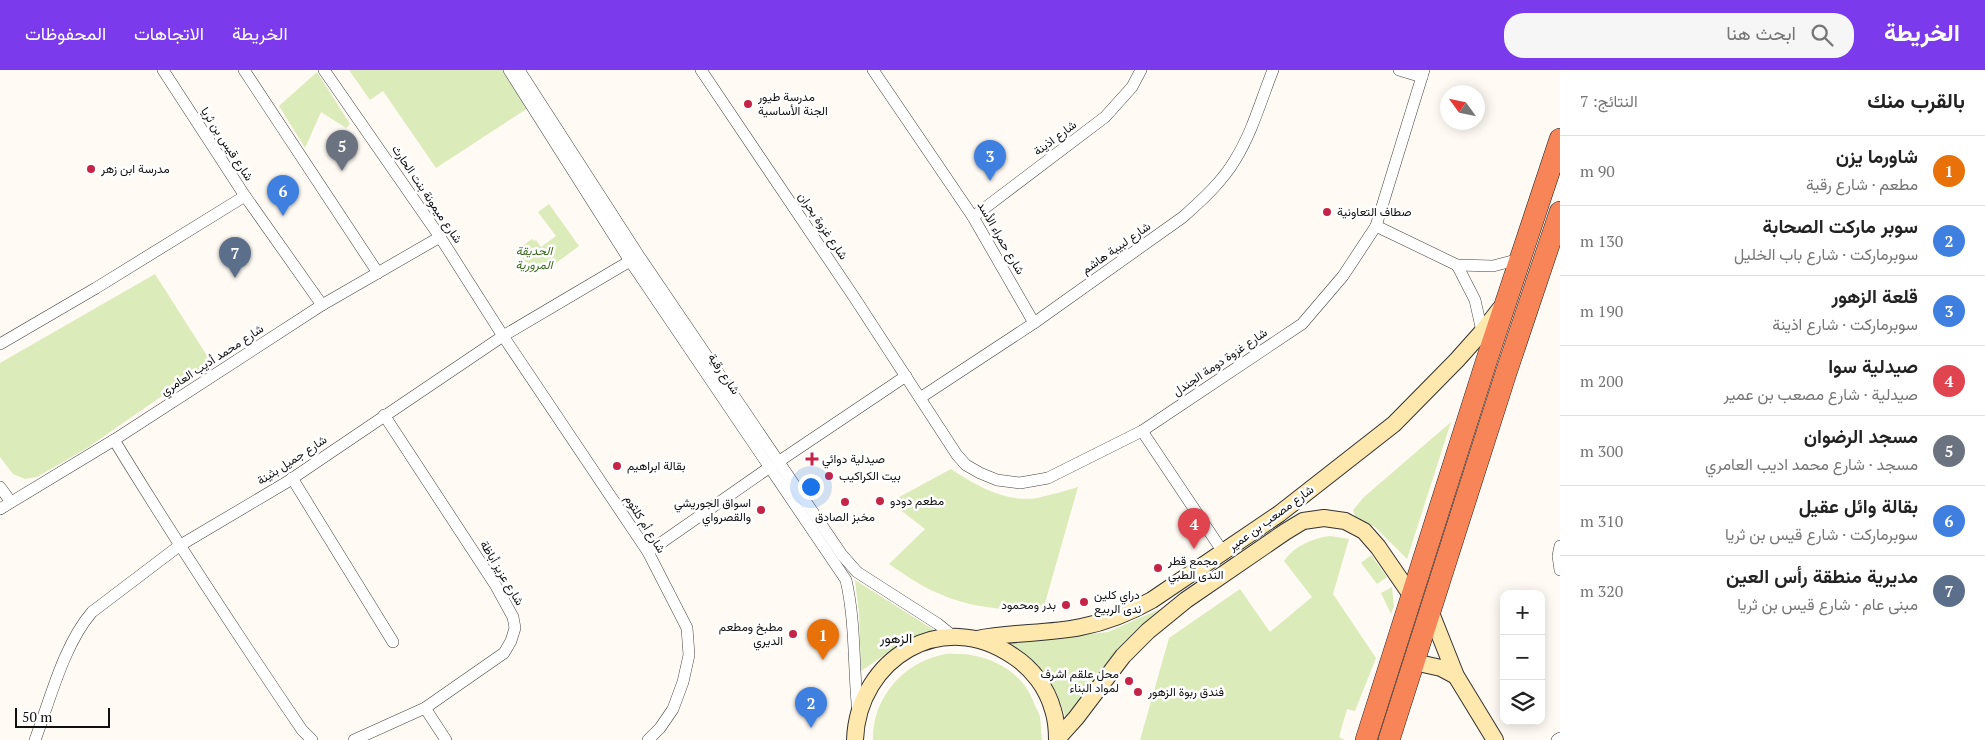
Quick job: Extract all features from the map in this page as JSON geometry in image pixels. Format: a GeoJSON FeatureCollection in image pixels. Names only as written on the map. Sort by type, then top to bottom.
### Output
{"type":"FeatureCollection","features":[{"type":"Feature","properties":{"kind":"highway","name":"شارع مصعب بن عمير"},"geometry":{"type":"LineString","coordinates":[[1366,740],[1487,359],[1560,139]]}},
{"type":"Feature","properties":{"kind":"highway"},"geometry":{"type":"LineString","coordinates":[[1390,740],[1503,382],[1560,212]]}},
{"type":"Feature","properties":{"kind":"main road","name":"شارع مصعب بن عمير"},"geometry":{"type":"LineString","coordinates":[[977,639],[1006,634],[1079,628],[1131,612],[1145,604],[1287,508],[1394,424],[1428,392],[1482,332],[1509,297]]}},
{"type":"Feature","properties":{"kind":"main road"},"geometry":{"type":"LineString","coordinates":[[1057,739],[1076,718],[1123,656],[1148,631],[1186,600],[1284,532],[1303,521],[1324,518],[1345,521],[1364,531],[1378,547],[1411,595]]}},
{"type":"Feature","properties":{"kind":"main road"},"geometry":{"type":"LineString","coordinates":[[1431,613],[1456,676],[1495,740]]}},
{"type":"Feature","properties":{"kind":"main road"},"geometry":{"type":"LineString","coordinates":[[846,740],[857,718],[866,693],[878,674],[893,659],[912,647],[932,640],[954,637],[977,639],[1002,648],[1024,663],[1041,683],[1053,710],[1057,739]]}},
{"type":"Feature","properties":{"kind":"main road"},"geometry":{"type":"LineString","coordinates":[[1414,662],[1442,668],[1456,676]]}},
{"type":"Feature","properties":{"kind":"main road"},"geometry":{"type":"LineString","coordinates":[[855,740],[857,718]]}},
{"type":"Feature","properties":{"kind":"street","name":"شارع قيس بن ثريا"},"geometry":{"type":"LineString","coordinates":[[163,70],[245,196],[322,305]]}},
{"type":"Feature","properties":{"kind":"street"},"geometry":{"type":"LineString","coordinates":[[244,70],[378,273]]}},
{"type":"Feature","properties":{"kind":"street","name":"شارع ميمونة بنت الحارث"},"geometry":{"type":"LineString","coordinates":[[324,70],[440,237],[503,336]]}},
{"type":"Feature","properties":{"kind":"street","name":"شارع رقية"},"geometry":{"type":"LineString","coordinates":[[513,70],[630,261],[774,465],[842,555],[857,572],[938,624],[954,637]]}},
{"type":"Feature","properties":{"kind":"street","name":"شارع رقية"},"geometry":{"type":"LineString","coordinates":[[513,70],[639,256],[846,580],[852,604],[855,636],[857,718]]}},
{"type":"Feature","properties":{"kind":"street","name":"شارع غزوة بحران"},"geometry":{"type":"LineString","coordinates":[[701,70],[920,398]]}},
{"type":"Feature","properties":{"kind":"street","name":"شارع حمراء الأسد"},"geometry":{"type":"LineString","coordinates":[[873,70],[973,217],[1034,323]]}},
{"type":"Feature","properties":{"kind":"street","name":"شارع اذينة"},"geometry":{"type":"LineString","coordinates":[[973,217],[1105,117],[1132,87],[1141,70]]}},
{"type":"Feature","properties":{"kind":"street","name":"شارع لبيبة هاشم"},"geometry":{"type":"LineString","coordinates":[[920,398],[1034,323],[1183,217],[1219,183],[1235,160],[1245,142],[1273,70]]}},
{"type":"Feature","properties":{"kind":"street"},"geometry":{"type":"LineString","coordinates":[[1399,70],[1423,74]]}},
{"type":"Feature","properties":{"kind":"street","name":"شارع غزوة دومة الجندل"},"geometry":{"type":"LineString","coordinates":[[920,398],[957,455],[966,464],[980,473],[1009,482],[1033,482],[1048,478],[1142,431],[1302,324],[1343,276],[1376,226],[1423,74]]}},
{"type":"Feature","properties":{"kind":"street"},"geometry":{"type":"LineString","coordinates":[[0,344],[96,288],[245,196]]}},
{"type":"Feature","properties":{"kind":"street"},"geometry":{"type":"LineString","coordinates":[[1376,226],[1457,265],[1493,266],[1520,259]]}},
{"type":"Feature","properties":{"kind":"street","name":"شارع محمد أديب العامري"},"geometry":{"type":"LineString","coordinates":[[0,509],[114,440],[322,305],[440,237]]}},
{"type":"Feature","properties":{"kind":"street","name":"شارع جميل بثينة"},"geometry":{"type":"LineString","coordinates":[[35,740],[68,650],[83,622],[92,612],[179,546],[292,478],[503,336],[630,261]]}},
{"type":"Feature","properties":{"kind":"street"},"geometry":{"type":"LineString","coordinates":[[1457,265],[1475,300],[1487,359]]}},
{"type":"Feature","properties":{"kind":"street","name":"شارع أم كلثوم"},"geometry":{"type":"LineString","coordinates":[[503,336],[648,552],[687,628],[689,655],[683,682],[673,709],[660,728],[648,740]]}},
{"type":"Feature","properties":{"kind":"street"},"geometry":{"type":"LineString","coordinates":[[648,552],[906,376]]}},
{"type":"Feature","properties":{"kind":"street","name":"شارع عزيز أباظة"},"geometry":{"type":"LineString","coordinates":[[354,740],[425,708],[504,654],[515,628],[513,617],[496,586],[384,415]]}},
{"type":"Feature","properties":{"kind":"street"},"geometry":{"type":"LineString","coordinates":[[1142,431],[1223,552]]}},
{"type":"Feature","properties":{"kind":"street"},"geometry":{"type":"LineString","coordinates":[[114,440],[179,546],[302,730],[312,740]]}},
{"type":"Feature","properties":{"kind":"street"},"geometry":{"type":"LineString","coordinates":[[292,478],[393,642]]}},
{"type":"Feature","properties":{"kind":"street"},"geometry":{"type":"LineString","coordinates":[[0,487],[10,502]]}},
{"type":"Feature","properties":{"kind":"street"},"geometry":{"type":"LineString","coordinates":[[1560,546],[1558,556],[1560,570]]}},
{"type":"Feature","properties":{"kind":"street"},"geometry":{"type":"LineString","coordinates":[[425,708],[446,740]]}},
{"type":"Feature","properties":{"kind":"green space"},"geometry":{"type":"Polygon","coordinates":[[[349,70],[503,70],[528,108],[436,168],[383,91],[370,100],[349,70]]]}},
{"type":"Feature","properties":{"kind":"green space"},"geometry":{"type":"Polygon","coordinates":[[[317,72],[350,124],[346,128],[321,112],[305,148],[279,106],[317,72]]]}},
{"type":"Feature","properties":{"kind":"green space","name":"الحديقة المرورية"},"geometry":{"type":"Polygon","coordinates":[[[549,204],[579,246],[552,266],[550,263],[533,275],[531,272],[528,275],[518,261],[521,259],[517,254],[523,250],[521,247],[532,239],[536,240],[541,247],[556,236],[538,212],[549,204]]]}},
{"type":"Feature","properties":{"kind":"green space"},"geometry":{"type":"Polygon","coordinates":[[[155,274],[211,362],[87,448],[37,477],[25,479],[13,474],[0,457],[0,363],[155,274]]]}},
{"type":"Feature","properties":{"kind":"green space"},"geometry":{"type":"Polygon","coordinates":[[[1451,422],[1407,559],[1375,527],[1355,516],[1353,510],[1364,497],[1451,422]]]}},
{"type":"Feature","properties":{"kind":"green space"},"geometry":{"type":"Polygon","coordinates":[[[951,469],[981,487],[1014,498],[1037,498],[1078,487],[1043,610],[1004,609],[965,603],[927,588],[889,564],[925,529],[890,502],[951,469]]]}},
{"type":"Feature","properties":{"kind":"green space"},"geometry":{"type":"Polygon","coordinates":[[[1330,536],[1349,539],[1333,594],[1376,658],[1355,711],[1347,709],[1339,737],[1345,740],[1140,740],[1169,638],[1240,589],[1270,632],[1312,597],[1284,561],[1298,547],[1330,536]]]}},
{"type":"Feature","properties":{"kind":"green space"},"geometry":{"type":"Polygon","coordinates":[[[1371,555],[1387,577],[1377,584],[1361,563],[1371,555]]]}},
{"type":"Feature","properties":{"kind":"green space"},"geometry":{"type":"Polygon","coordinates":[[[855,580],[934,630],[908,639],[861,671],[859,613],[855,580]]]}},
{"type":"Feature","properties":{"kind":"green space"},"geometry":{"type":"Polygon","coordinates":[[[1392,587],[1394,606],[1391,614],[1381,593],[1392,587]]]}},
{"type":"Feature","properties":{"kind":"green space"},"geometry":{"type":"Polygon","coordinates":[[[1160,609],[1123,647],[1067,722],[1057,693],[1045,674],[1027,659],[1002,643],[1108,632],[1160,609]]]}},
{"type":"Feature","properties":{"kind":"green space"},"geometry":{"type":"Polygon","coordinates":[[[943,654],[972,655],[994,662],[1014,674],[1022,682],[1029,692],[1039,715],[1042,740],[873,740],[874,725],[884,697],[902,675],[914,666],[943,654]]]}},
{"type":"Feature","properties":{"kind":"place","name":"مدرسة طيور الجنة الأساسية"},"geometry":{"type":"Point","coordinates":[748,104]}},
{"type":"Feature","properties":{"kind":"place","name":"مدرسة ابن زهر"},"geometry":{"type":"Point","coordinates":[91,169]}},
{"type":"Feature","properties":{"kind":"place","name":"مسجد الرضوان"},"geometry":{"type":"Point","coordinates":[342,171]}},
{"type":"Feature","properties":{"kind":"place","name":"قلعة الزهور"},"geometry":{"type":"Point","coordinates":[990,181]}},
{"type":"Feature","properties":{"kind":"place","name":"صطاف التعاونية"},"geometry":{"type":"Point","coordinates":[1327,212]}},
{"type":"Feature","properties":{"kind":"place","name":"بقالة وائل عقيل"},"geometry":{"type":"Point","coordinates":[283,216]}},
{"type":"Feature","properties":{"kind":"place","name":"مديرية منطقة رأس العين"},"geometry":{"type":"Point","coordinates":[235,278]}},
{"type":"Feature","properties":{"kind":"place","name":"صيدلية دوائي"},"geometry":{"type":"Point","coordinates":[812,459]}},
{"type":"Feature","properties":{"kind":"place","name":"بقالة ابراهيم"},"geometry":{"type":"Point","coordinates":[617,466]}},
{"type":"Feature","properties":{"kind":"place","name":"بيت الكراكيب"},"geometry":{"type":"Point","coordinates":[829,476]}},
{"type":"Feature","properties":{"kind":"place","name":"مطعم دودو"},"geometry":{"type":"Point","coordinates":[880,501]}},
{"type":"Feature","properties":{"kind":"place","name":"مخبز الصادق"},"geometry":{"type":"Point","coordinates":[845,502]}},
{"type":"Feature","properties":{"kind":"place","name":"اسواق الجوريشي والقصرواي"},"geometry":{"type":"Point","coordinates":[761,510]}},
{"type":"Feature","properties":{"kind":"place","name":"صيدلية سوا"},"geometry":{"type":"Point","coordinates":[1194,549]}},
{"type":"Feature","properties":{"kind":"place","name":"مجمع قطر الندى الطبي"},"geometry":{"type":"Point","coordinates":[1158,568]}},
{"type":"Feature","properties":{"kind":"place","name":"دراي كلين ندى الربيع"},"geometry":{"type":"Point","coordinates":[1084,602]}},
{"type":"Feature","properties":{"kind":"place","name":"بدر ومحمود"},"geometry":{"type":"Point","coordinates":[1066,605]}},
{"type":"Feature","properties":{"kind":"place","name":"مطبخ ومطعم الديري"},"geometry":{"type":"Point","coordinates":[793,634]}},
{"type":"Feature","properties":{"kind":"place","name":"شاورما يزن"},"geometry":{"type":"Point","coordinates":[823,660]}},
{"type":"Feature","properties":{"kind":"place","name":"محل علقم اشرف لمواد البناء"},"geometry":{"type":"Point","coordinates":[1129,681]}},
{"type":"Feature","properties":{"kind":"place","name":"فندق ربوة الزهور"},"geometry":{"type":"Point","coordinates":[1138,692]}},
{"type":"Feature","properties":{"kind":"place","name":"سوبر ماركت الصحابة"},"geometry":{"type":"Point","coordinates":[811,728]}},
{"type":"Feature","properties":{"kind":"district","name":"الزهور"},"geometry":{"type":"Point","coordinates":[896,638]}}]}
